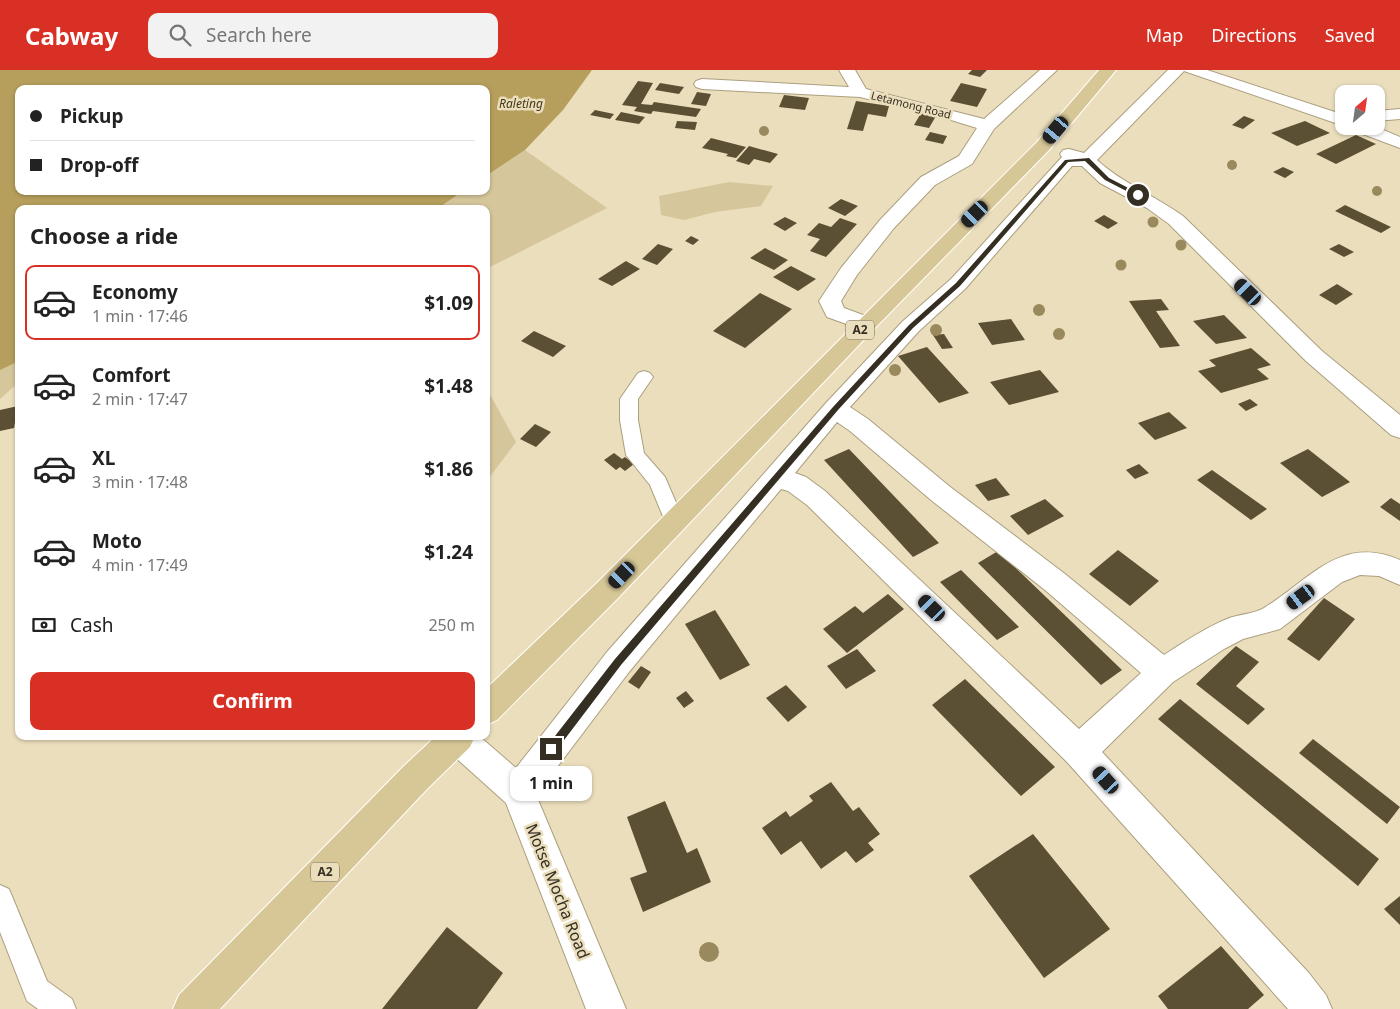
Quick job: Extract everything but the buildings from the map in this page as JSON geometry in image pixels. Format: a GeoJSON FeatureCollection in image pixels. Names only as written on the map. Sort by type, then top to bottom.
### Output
{"type":"FeatureCollection","features":[{"type":"Feature","properties":{"kind":"main road","name":"A2"},"geometry":{"type":"LineString","coordinates":[[490,706],[609,588],[866,324],[1043,146],[1108,70]]}},
{"type":"Feature","properties":{"kind":"main road","name":"A2"},"geometry":{"type":"LineString","coordinates":[[193,1009],[454,740]]}},
{"type":"Feature","properties":{"kind":"street","name":"Letamong Road"},"geometry":{"type":"LineString","coordinates":[[847,70],[860,92],[957,116],[987,126]]}},
{"type":"Feature","properties":{"kind":"street"},"geometry":{"type":"LineString","coordinates":[[866,324],[835,312],[830,301],[848,272],[887,224],[928,181],[966,160],[987,126],[1048,70]]}},
{"type":"Feature","properties":{"kind":"street"},"geometry":{"type":"LineString","coordinates":[[518,792],[618,662],[835,409],[911,326],[958,284],[1067,161],[1087,160],[1177,70]]}},
{"type":"Feature","properties":{"kind":"street"},"geometry":{"type":"LineString","coordinates":[[1191,70],[1335,118]]}},
{"type":"Feature","properties":{"kind":"street"},"geometry":{"type":"LineString","coordinates":[[702,84],[860,92]]}},
{"type":"Feature","properties":{"kind":"street"},"geometry":{"type":"LineString","coordinates":[[1385,115],[1400,114]]}},
{"type":"Feature","properties":{"kind":"street"},"geometry":{"type":"LineString","coordinates":[[1379,135],[1400,144]]}},
{"type":"Feature","properties":{"kind":"street"},"geometry":{"type":"LineString","coordinates":[[1043,146],[1087,160],[1107,179],[1154,204],[1176,220],[1314,356],[1400,429]]}},
{"type":"Feature","properties":{"kind":"street"},"geometry":{"type":"LineString","coordinates":[[835,409],[859,425],[940,493],[1056,582],[1162,672]]}},
{"type":"Feature","properties":{"kind":"street"},"geometry":{"type":"LineString","coordinates":[[776,478],[797,484],[816,498],[1079,751],[1287,979],[1312,1009]]}},
{"type":"Feature","properties":{"kind":"street"},"geometry":{"type":"LineString","coordinates":[[1079,751],[1162,672],[1237,628],[1270,620],[1332,574],[1358,563],[1382,565],[1400,573]]}},
{"type":"Feature","properties":{"kind":"street","name":"Motse Mocha Road"},"geometry":{"type":"LineString","coordinates":[[460,740],[518,792],[606,1009]]}},
{"type":"Feature","properties":{"kind":"lane"},"geometry":{"type":"LineString","coordinates":[[644,377],[629,399],[629,420],[635,455],[658,482],[674,521]]}},
{"type":"Feature","properties":{"kind":"lane"},"geometry":{"type":"LineString","coordinates":[[0,898],[37,991],[62,1009]]}},
{"type":"Feature","properties":{"kind":"shaded area"},"geometry":{"type":"Polygon","coordinates":[[[525,150],[607,208],[490,267],[490,205],[443,205],[457,195],[490,195],[490,173],[525,150]]]}},
{"type":"Feature","properties":{"kind":"shaded area"},"geometry":{"type":"Polygon","coordinates":[[[729,182],[773,186],[761,206],[715,212],[684,220],[661,215],[659,196],[729,182]]]}},
{"type":"Feature","properties":{"kind":"shaded area"},"geometry":{"type":"Polygon","coordinates":[[[15,252],[15,386],[0,399],[0,255],[15,252]]]}},
{"type":"Feature","properties":{"kind":"shaded area"},"geometry":{"type":"Polygon","coordinates":[[[490,394],[516,442],[490,477],[490,394]]]}},
{"type":"Feature","properties":{"kind":"water","name":"Raleting"},"geometry":{"type":"Polygon","coordinates":[[[0,70],[592,70],[563,110],[525,150],[490,173],[490,85],[15,85],[15,195],[457,195],[443,205],[15,205],[15,363],[0,370],[0,70]]]}},
{"type":"Feature","properties":{"kind":"route"},"geometry":{"type":"LineString","coordinates":[[551,749],[618,662],[835,409],[911,326],[958,284],[1067,161],[1087,160],[1107,179],[1138,195]]}}]}
